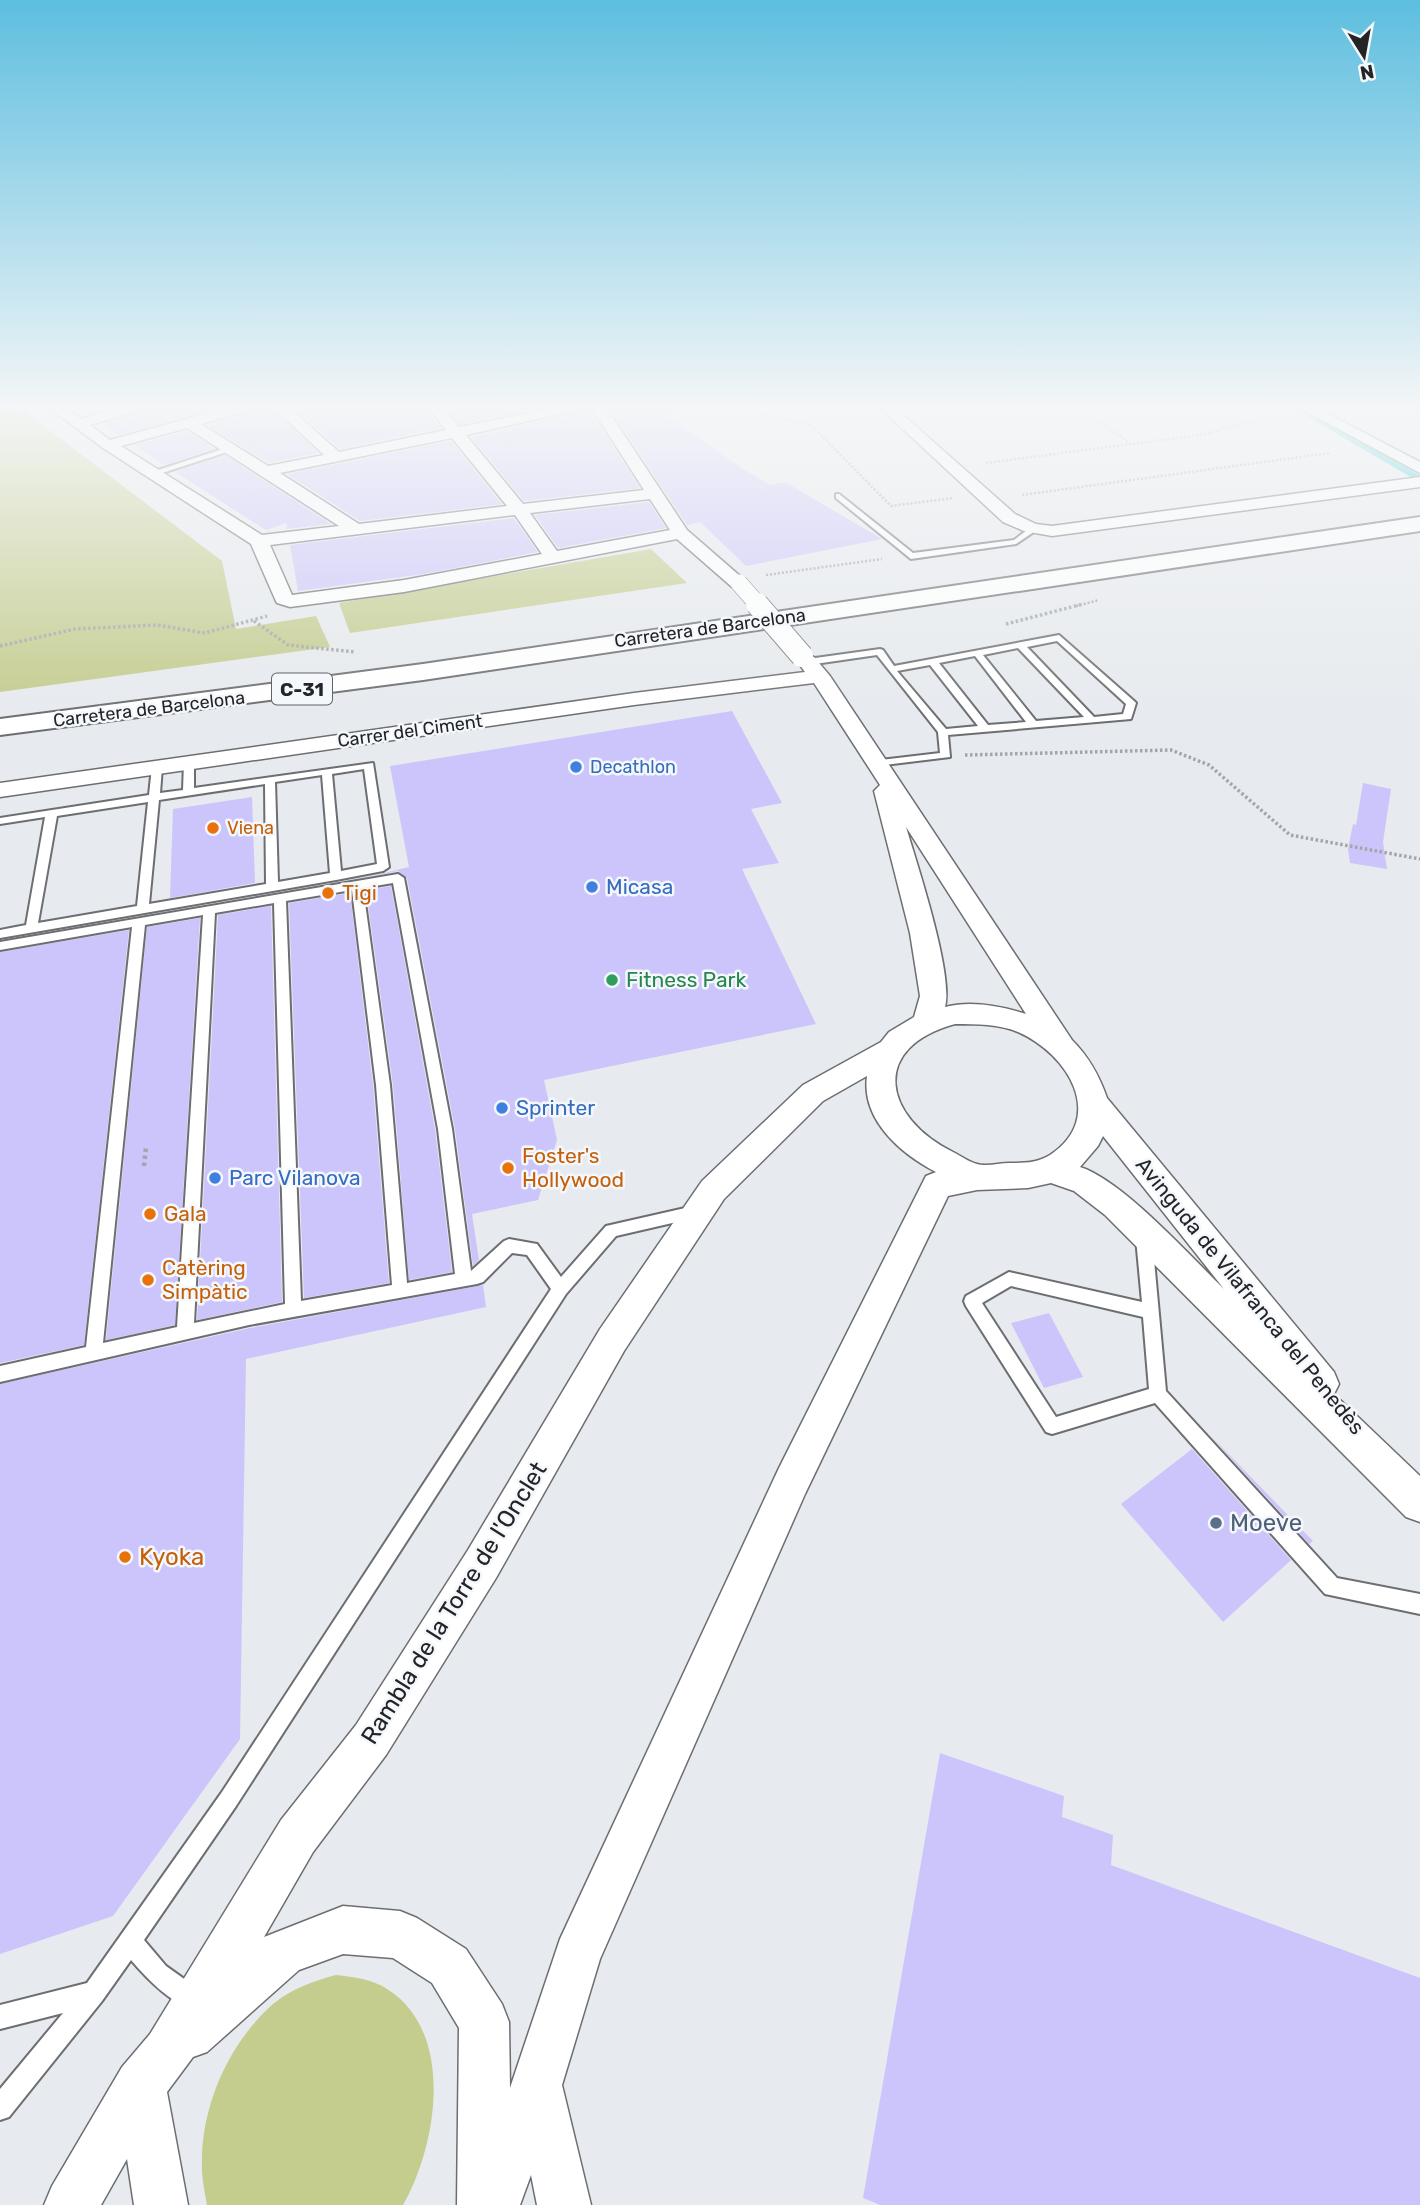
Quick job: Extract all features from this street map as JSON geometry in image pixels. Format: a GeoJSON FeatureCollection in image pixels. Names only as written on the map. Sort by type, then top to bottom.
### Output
{"type":"FeatureCollection","features":[{"type":"Feature","properties":{"kind":"highway","name":"Carretera de Barcelona"},"geometry":{"type":"LineString","coordinates":[[0,727],[423,672],[1420,524]]}},
{"type":"Feature","properties":{"kind":"street"},"geometry":{"type":"LineString","coordinates":[[209,509],[259,541],[284,599],[290,601],[404,586],[681,533]]}},
{"type":"Feature","properties":{"kind":"street"},"geometry":{"type":"LineString","coordinates":[[325,509],[357,530]]}},
{"type":"Feature","properties":{"kind":"street"},"geometry":{"type":"LineString","coordinates":[[259,541],[536,509]]}},
{"type":"Feature","properties":{"kind":"street"},"geometry":{"type":"LineString","coordinates":[[494,2205],[537,2083],[577,1956],[801,1462],[937,1185],[977,1177],[1018,1176],[1050,1170],[1075,1153],[1089,1135],[1095,1104],[1087,1075],[1060,1043],[810,665],[737,581],[681,533],[667,509]]}},
{"type":"Feature","properties":{"kind":"street"},"geometry":{"type":"LineString","coordinates":[[999,509],[1009,518],[1034,529],[1052,531],[1218,509]]}},
{"type":"Feature","properties":{"kind":"street"},"geometry":{"type":"LineString","coordinates":[[520,511],[554,559]]}},
{"type":"Feature","properties":{"kind":"street","name":"Carrer del Ciment"},"geometry":{"type":"LineString","coordinates":[[0,790],[634,699],[810,665]]}},
{"type":"Feature","properties":{"kind":"street"},"geometry":{"type":"LineString","coordinates":[[878,766],[923,933],[934,996],[926,1022]]}},
{"type":"Feature","properties":{"kind":"street"},"geometry":{"type":"LineString","coordinates":[[977,1177],[926,1155],[895,1125],[883,1104],[880,1076],[890,1050],[900,1037],[926,1022],[955,1014],[981,1014],[1013,1020],[1037,1029],[1060,1043]]}},
{"type":"Feature","properties":{"kind":"street","name":"Rambla de la Torre de l'Onclet"},"geometry":{"type":"LineString","coordinates":[[71,2205],[154,2068],[198,2002],[297,1836],[379,1728],[482,1564],[612,1340],[713,1190],[813,1093],[890,1050]]}},
{"type":"Feature","properties":{"kind":"street","name":"Avinguda de Vilafranca del Penedès"},"geometry":{"type":"LineString","coordinates":[[1095,1104],[1412,1495]]}},
{"type":"Feature","properties":{"kind":"street","name":"Avinguda de Vilafranca del Penedès"},"geometry":{"type":"LineString","coordinates":[[1050,1170],[1084,1181],[1143,1233],[1412,1495]]}},
{"type":"Feature","properties":{"kind":"street"},"geometry":{"type":"LineString","coordinates":[[161,2205],[154,2068],[284,1951],[343,1930],[400,1935],[449,1966],[484,2022],[484,2205]]}},
{"type":"Feature","properties":{"kind":"street"},"geometry":{"type":"LineString","coordinates":[[537,2083],[564,2205]]}},
{"type":"Feature","properties":{"kind":"lane"},"geometry":{"type":"LineString","coordinates":[[854,509],[911,556],[1016,542],[1034,529]]}},
{"type":"Feature","properties":{"kind":"lane"},"geometry":{"type":"LineString","coordinates":[[891,669],[1059,638],[1131,703],[1127,717],[943,732]]}},
{"type":"Feature","properties":{"kind":"lane"},"geometry":{"type":"LineString","coordinates":[[1020,645],[1092,720]]}},
{"type":"Feature","properties":{"kind":"lane"},"geometry":{"type":"LineString","coordinates":[[810,665],[880,652],[943,732],[946,755],[878,766]]}},
{"type":"Feature","properties":{"kind":"lane"},"geometry":{"type":"LineString","coordinates":[[977,653],[1034,724]]}},
{"type":"Feature","properties":{"kind":"lane"},"geometry":{"type":"LineString","coordinates":[[932,661],[985,728]]}},
{"type":"Feature","properties":{"kind":"lane"},"geometry":{"type":"LineString","coordinates":[[188,792],[189,762]]}},
{"type":"Feature","properties":{"kind":"lane"},"geometry":{"type":"LineString","coordinates":[[0,821],[369,765],[383,867],[336,876],[209,911],[141,916],[0,934]]}},
{"type":"Feature","properties":{"kind":"lane"},"geometry":{"type":"LineString","coordinates":[[93,1353],[157,767]]}},
{"type":"Feature","properties":{"kind":"lane"},"geometry":{"type":"LineString","coordinates":[[327,772],[336,876]]}},
{"type":"Feature","properties":{"kind":"lane"},"geometry":{"type":"LineString","coordinates":[[270,780],[293,1310]]}},
{"type":"Feature","properties":{"kind":"lane"},"geometry":{"type":"LineString","coordinates":[[31,929],[52,812]]}},
{"type":"Feature","properties":{"kind":"lane"},"geometry":{"type":"LineString","coordinates":[[0,946],[141,916],[276,892],[357,885],[398,878],[445,1129],[464,1280]]}},
{"type":"Feature","properties":{"kind":"lane"},"geometry":{"type":"LineString","coordinates":[[357,885],[383,1085],[400,1292]]}},
{"type":"Feature","properties":{"kind":"lane"},"geometry":{"type":"LineString","coordinates":[[185,1333],[209,911]]}},
{"type":"Feature","properties":{"kind":"lane"},"geometry":{"type":"LineString","coordinates":[[0,2108],[94,1993],[229,1799],[559,1289],[611,1231],[699,1211]]}},
{"type":"Feature","properties":{"kind":"lane"},"geometry":{"type":"LineString","coordinates":[[1143,1233],[1158,1394],[1332,1587],[1420,1604]]}},
{"type":"Feature","properties":{"kind":"lane"},"geometry":{"type":"LineString","coordinates":[[0,1374],[249,1318],[477,1278],[509,1246],[532,1249],[559,1289]]}},
{"type":"Feature","properties":{"kind":"lane"},"geometry":{"type":"LineString","coordinates":[[1150,1311],[1009,1279],[972,1301],[1052,1426],[1158,1394]]}},
{"type":"Feature","properties":{"kind":"lane"},"geometry":{"type":"LineString","coordinates":[[130,1941],[158,1974],[198,2002]]}},
{"type":"Feature","properties":{"kind":"lane"},"geometry":{"type":"LineString","coordinates":[[0,2017],[94,1993]]}},
{"type":"Feature","properties":{"kind":"path"},"geometry":{"type":"LineString","coordinates":[[737,581],[911,556]]}},
{"type":"Feature","properties":{"kind":"path"},"geometry":{"type":"LineString","coordinates":[[1000,625],[1108,598]]}},
{"type":"Feature","properties":{"kind":"path"},"geometry":{"type":"LineString","coordinates":[[0,646],[75,629],[158,625],[205,633],[265,618],[290,601]]}},
{"type":"Feature","properties":{"kind":"path"},"geometry":{"type":"LineString","coordinates":[[946,755],[1171,750],[1209,765],[1290,835],[1420,859]]}},
{"type":"Feature","properties":{"kind":"path"},"geometry":{"type":"LineString","coordinates":[[144,1166],[145,1146]]}},
{"type":"Feature","properties":{"kind":"green space"},"geometry":{"type":"Polygon","coordinates":[[[0,509],[153,509],[222,561],[236,629],[316,616],[330,647],[0,692],[0,509]]]}},
{"type":"Feature","properties":{"kind":"green space"},"geometry":{"type":"Polygon","coordinates":[[[651,549],[687,583],[350,633],[339,603],[651,549]]]}},
{"type":"Feature","properties":{"kind":"green space"},"geometry":{"type":"Polygon","coordinates":[[[336,1975],[369,1981],[387,1989],[409,2008],[423,2033],[431,2061],[434,2091],[431,2122],[425,2152],[403,2205],[207,2205],[202,2168],[206,2123],[220,2078],[230,2058],[257,2020],[273,2004],[303,1986],[336,1975]]]}},
{"type":"Feature","properties":{"kind":"building"},"geometry":{"type":"Polygon","coordinates":[[[233,509],[308,509],[331,524],[287,529],[286,523],[266,530],[233,509]]]}},
{"type":"Feature","properties":{"kind":"building"},"geometry":{"type":"Polygon","coordinates":[[[341,509],[461,509],[360,521],[341,509]]]}},
{"type":"Feature","properties":{"kind":"building"},"geometry":{"type":"Polygon","coordinates":[[[588,509],[654,509],[666,528],[558,548],[535,515],[588,509]]]}},
{"type":"Feature","properties":{"kind":"building"},"geometry":{"type":"Polygon","coordinates":[[[676,509],[831,509],[882,539],[746,566],[700,522],[687,525],[676,509]]]}},
{"type":"Feature","properties":{"kind":"building"},"geometry":{"type":"Polygon","coordinates":[[[514,518],[538,552],[424,574],[298,591],[290,545],[514,518]]]}},
{"type":"Feature","properties":{"kind":"building"},"geometry":{"type":"Polygon","coordinates":[[[732,711],[782,803],[751,809],[779,863],[742,869],[816,1024],[544,1080],[557,1140],[538,1200],[472,1214],[479,1260],[473,1266],[455,1129],[407,878],[398,871],[372,876],[409,867],[390,766],[732,711]]]}},
{"type":"Feature","properties":{"kind":"building"},"geometry":{"type":"Polygon","coordinates":[[[1363,783],[1391,789],[1383,842],[1387,869],[1350,863],[1348,849],[1353,824],[1356,825],[1363,783]]]}},
{"type":"Feature","properties":{"kind":"building"},"geometry":{"type":"Polygon","coordinates":[[[252,797],[255,883],[170,898],[173,809],[252,797]]]}},
{"type":"Feature","properties":{"kind":"building"},"geometry":{"type":"Polygon","coordinates":[[[391,886],[435,1129],[452,1272],[409,1280],[393,1085],[366,890],[391,886]]]}},
{"type":"Feature","properties":{"kind":"building"},"geometry":{"type":"Polygon","coordinates":[[[350,893],[373,1085],[389,1283],[304,1298],[289,903],[350,893]]]}},
{"type":"Feature","properties":{"kind":"building"},"geometry":{"type":"Polygon","coordinates":[[[271,906],[282,1302],[197,1320],[218,915],[271,906]]]}},
{"type":"Feature","properties":{"kind":"building"},"geometry":{"type":"Polygon","coordinates":[[[200,918],[175,1325],[106,1340],[147,927],[200,918]]]}},
{"type":"Feature","properties":{"kind":"building"},"geometry":{"type":"Polygon","coordinates":[[[129,930],[84,1345],[0,1363],[0,952],[129,930]]]}},
{"type":"Feature","properties":{"kind":"building"},"geometry":{"type":"Polygon","coordinates":[[[483,1285],[486,1307],[246,1359],[240,1739],[113,1916],[0,1954],[0,1384],[250,1328],[483,1285]]]}},
{"type":"Feature","properties":{"kind":"building"},"geometry":{"type":"Polygon","coordinates":[[[1049,1313],[1083,1377],[1044,1388],[1011,1323],[1049,1313]]]}},
{"type":"Feature","properties":{"kind":"building"},"geometry":{"type":"Polygon","coordinates":[[[1210,1435],[1313,1541],[1309,1544],[1210,1435]]]}},
{"type":"Feature","properties":{"kind":"building","name":"Moeve"},"geometry":{"type":"Polygon","coordinates":[[[1192,1449],[1291,1560],[1223,1622],[1121,1504],[1192,1449]]]}},
{"type":"Feature","properties":{"kind":"building"},"geometry":{"type":"Polygon","coordinates":[[[940,1753],[1064,1796],[1062,1817],[1113,1835],[1111,1865],[1420,1978],[1420,2205],[880,2205],[863,2198],[940,1753]]]}},
{"type":"Feature","properties":{"kind":"place","name":"Decathlon"},"geometry":{"type":"Point","coordinates":[576,767]}},
{"type":"Feature","properties":{"kind":"place","name":"Viena"},"geometry":{"type":"Point","coordinates":[213,828]}},
{"type":"Feature","properties":{"kind":"place","name":"Micasa"},"geometry":{"type":"Point","coordinates":[592,887]}},
{"type":"Feature","properties":{"kind":"place","name":"Tigi"},"geometry":{"type":"Point","coordinates":[328,893]}},
{"type":"Feature","properties":{"kind":"place","name":"Fitness Park"},"geometry":{"type":"Point","coordinates":[612,980]}},
{"type":"Feature","properties":{"kind":"place","name":"Sprinter"},"geometry":{"type":"Point","coordinates":[502,1108]}},
{"type":"Feature","properties":{"kind":"place","name":"Foster's Hollywood"},"geometry":{"type":"Point","coordinates":[508,1168]}},
{"type":"Feature","properties":{"kind":"place","name":"Parc Vilanova"},"geometry":{"type":"Point","coordinates":[215,1178]}},
{"type":"Feature","properties":{"kind":"place","name":"Gala"},"geometry":{"type":"Point","coordinates":[150,1214]}},
{"type":"Feature","properties":{"kind":"place","name":"Catèring Simpàtic"},"geometry":{"type":"Point","coordinates":[148,1280]}},
{"type":"Feature","properties":{"kind":"place","name":"Moeve"},"geometry":{"type":"Point","coordinates":[1216,1523]}},
{"type":"Feature","properties":{"kind":"place","name":"Kyoka"},"geometry":{"type":"Point","coordinates":[125,1557]}}]}
